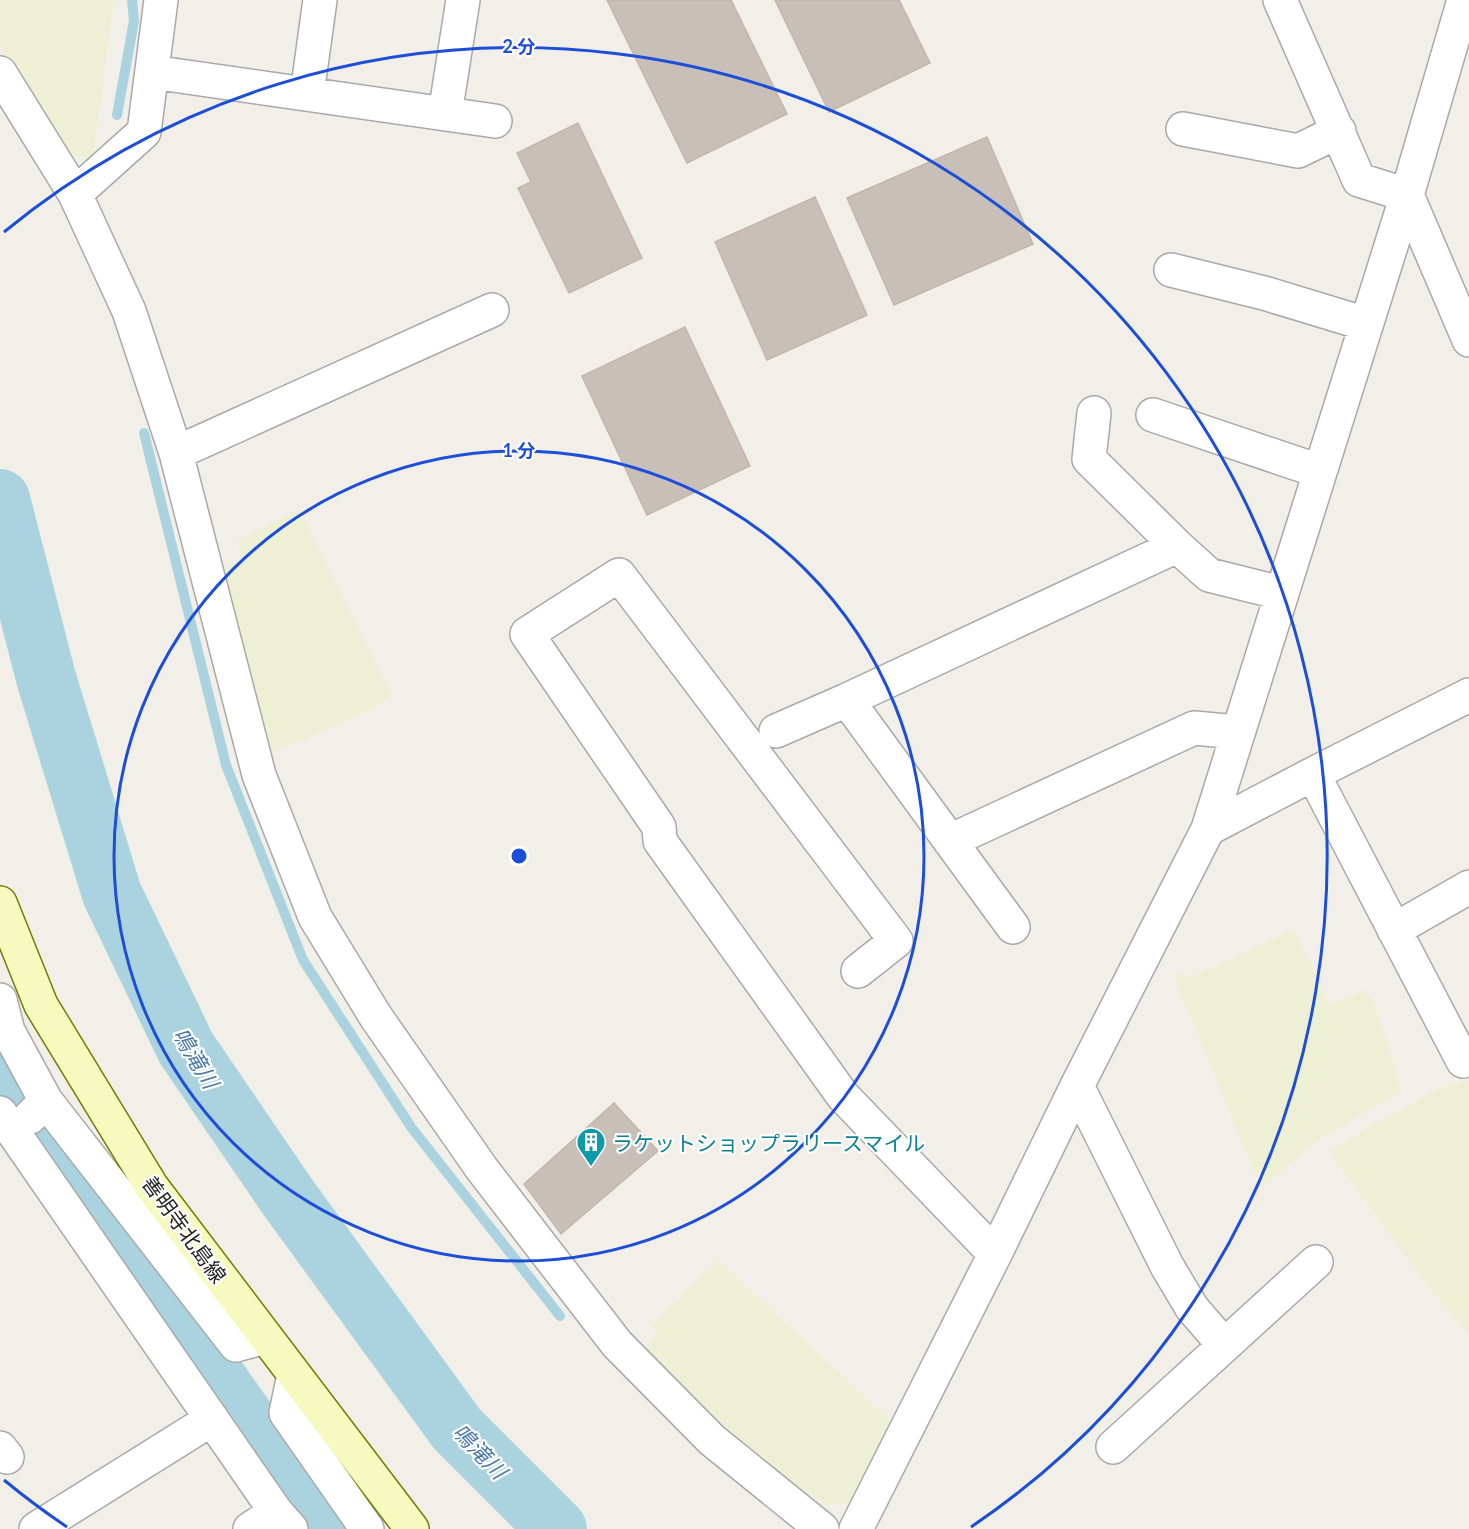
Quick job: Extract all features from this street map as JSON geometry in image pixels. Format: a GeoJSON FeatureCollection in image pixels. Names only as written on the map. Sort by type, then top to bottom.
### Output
{"type":"FeatureCollection","features":[{"type":"Feature","properties":{"kind":"main road","name":"善明寺北島線"},"geometry":{"type":"LineString","coordinates":[[0,903],[41,1005],[152,1187],[412,1529]]}},
{"type":"Feature","properties":{"kind":"street"},"geometry":{"type":"LineString","coordinates":[[75,194],[144,132],[161,0]]}},
{"type":"Feature","properties":{"kind":"street"},"geometry":{"type":"LineString","coordinates":[[307,94],[320,0]]}},
{"type":"Feature","properties":{"kind":"street"},"geometry":{"type":"LineString","coordinates":[[445,114],[463,0]]}},
{"type":"Feature","properties":{"kind":"street"},"geometry":{"type":"LineString","coordinates":[[1280,0],[1359,180],[1407,195],[1469,340]]}},
{"type":"Feature","properties":{"kind":"street"},"geometry":{"type":"LineString","coordinates":[[856,1529],[1208,829],[1407,195],[1464,0]]}},
{"type":"Feature","properties":{"kind":"street"},"geometry":{"type":"LineString","coordinates":[[152,72],[495,121]]}},
{"type":"Feature","properties":{"kind":"street"},"geometry":{"type":"LineString","coordinates":[[0,73],[75,194],[129,310],[176,453],[259,774],[315,917],[376,1017],[482,1169],[617,1344],[712,1440],[822,1529]]}},
{"type":"Feature","properties":{"kind":"street"},"geometry":{"type":"LineString","coordinates":[[1183,129],[1298,151],[1339,131]]}},
{"type":"Feature","properties":{"kind":"street"},"geometry":{"type":"LineString","coordinates":[[1171,270],[1264,293],[1366,324]]}},
{"type":"Feature","properties":{"kind":"street"},"geometry":{"type":"LineString","coordinates":[[176,453],[492,310]]}},
{"type":"Feature","properties":{"kind":"street"},"geometry":{"type":"LineString","coordinates":[[1094,413],[1089,459],[1177,546],[1209,575],[1281,593]]}},
{"type":"Feature","properties":{"kind":"street"},"geometry":{"type":"LineString","coordinates":[[1153,415],[1319,471]]}},
{"type":"Feature","properties":{"kind":"street"},"geometry":{"type":"LineString","coordinates":[[776,731],[1177,546]]}},
{"type":"Feature","properties":{"kind":"street"},"geometry":{"type":"LineString","coordinates":[[858,971],[896,941],[619,575],[527,634],[659,827],[660,841],[843,1096],[995,1254]]}},
{"type":"Feature","properties":{"kind":"street"},"geometry":{"type":"LineString","coordinates":[[1208,829],[1469,695]]}},
{"type":"Feature","properties":{"kind":"street"},"geometry":{"type":"LineString","coordinates":[[847,700],[1013,927]]}},
{"type":"Feature","properties":{"kind":"street"},"geometry":{"type":"LineString","coordinates":[[950,841],[1194,728],[1238,732]]}},
{"type":"Feature","properties":{"kind":"street"},"geometry":{"type":"LineString","coordinates":[[1313,774],[1463,1060],[1469,1059]]}},
{"type":"Feature","properties":{"kind":"street"},"geometry":{"type":"LineString","coordinates":[[1394,930],[1469,887]]}},
{"type":"Feature","properties":{"kind":"street"},"geometry":{"type":"LineString","coordinates":[[0,1000],[8,1031],[46,1101],[236,1345],[265,1337]]}},
{"type":"Feature","properties":{"kind":"street"},"geometry":{"type":"LineString","coordinates":[[1077,1086],[1167,1266],[1192,1308],[1224,1345]]}},
{"type":"Feature","properties":{"kind":"street"},"geometry":{"type":"LineString","coordinates":[[46,1101],[5,1131],[212,1419],[272,1523]]}},
{"type":"Feature","properties":{"kind":"street"},"geometry":{"type":"LineString","coordinates":[[1113,1447],[1316,1262]]}},
{"type":"Feature","properties":{"kind":"street"},"geometry":{"type":"LineString","coordinates":[[294,1375],[286,1413],[367,1529]]}},
{"type":"Feature","properties":{"kind":"street"},"geometry":{"type":"LineString","coordinates":[[36,1529],[212,1419]]}},
{"type":"Feature","properties":{"kind":"green space"},"geometry":{"type":"Polygon","coordinates":[[[0,0],[114,0],[93,158],[68,155],[0,46],[0,0]]]}},
{"type":"Feature","properties":{"kind":"green space"},"geometry":{"type":"Polygon","coordinates":[[[299,510],[392,696],[369,711],[271,754],[223,569],[242,559],[237,541],[299,510]]]}},
{"type":"Feature","properties":{"kind":"green space"},"geometry":{"type":"Polygon","coordinates":[[[1293,930],[1329,1005],[1365,990],[1367,995],[1371,994],[1402,1091],[1318,1140],[1264,1186],[1263,1179],[1257,1178],[1174,977],[1181,973],[1188,978],[1293,930]]]}},
{"type":"Feature","properties":{"kind":"green space"},"geometry":{"type":"Polygon","coordinates":[[[1469,1079],[1469,1336],[1419,1274],[1328,1151],[1437,1089],[1469,1079]]]}},
{"type":"Feature","properties":{"kind":"green space"},"geometry":{"type":"Polygon","coordinates":[[[718,1260],[897,1427],[863,1501],[825,1505],[778,1473],[740,1441],[646,1347],[658,1335],[651,1326],[718,1260]]]}},
{"type":"Feature","properties":{"kind":"building"},"geometry":{"type":"Polygon","coordinates":[[[607,0],[731,0],[787,114],[687,163],[607,0]]]}},
{"type":"Feature","properties":{"kind":"building"},"geometry":{"type":"Polygon","coordinates":[[[775,0],[899,0],[930,63],[829,112],[775,0]]]}},
{"type":"Feature","properties":{"kind":"building"},"geometry":{"type":"Polygon","coordinates":[[[578,123],[642,258],[569,293],[518,188],[531,182],[517,153],[578,123]]]}},
{"type":"Feature","properties":{"kind":"building"},"geometry":{"type":"Polygon","coordinates":[[[987,137],[1033,244],[894,305],[847,198],[987,137]]]}},
{"type":"Feature","properties":{"kind":"building"},"geometry":{"type":"Polygon","coordinates":[[[815,197],[867,315],[767,360],[715,242],[815,197]]]}},
{"type":"Feature","properties":{"kind":"building"},"geometry":{"type":"Polygon","coordinates":[[[685,327],[750,466],[647,515],[582,376],[685,327]]]}},
{"type":"Feature","properties":{"kind":"building","name":"ラケットショップラリースマイル"},"geometry":{"type":"Polygon","coordinates":[[[614,1103],[658,1151],[561,1234],[524,1184],[614,1103]]]}},
{"type":"Feature","properties":{"kind":"waterway"},"geometry":{"type":"LineString","coordinates":[[117,115],[134,21],[132,0]]}},
{"type":"Feature","properties":{"kind":"waterway"},"geometry":{"type":"LineString","coordinates":[[144,433],[226,765],[303,960],[411,1127],[560,1316]]}},
{"type":"Feature","properties":{"kind":"waterway","name":"鳴滝川"},"geometry":{"type":"LineString","coordinates":[[0,499],[46,678],[112,894],[186,1048],[287,1196],[457,1429],[557,1529]]}},
{"type":"Feature","properties":{"kind":"waterway"},"geometry":{"type":"LineString","coordinates":[[0,1076],[44,1144],[130,1256],[323,1529]]}},
{"type":"Feature","properties":{"kind":"place","name":"ラケットショップラリースマイル"},"geometry":{"type":"Point","coordinates":[591,1168]}}]}
